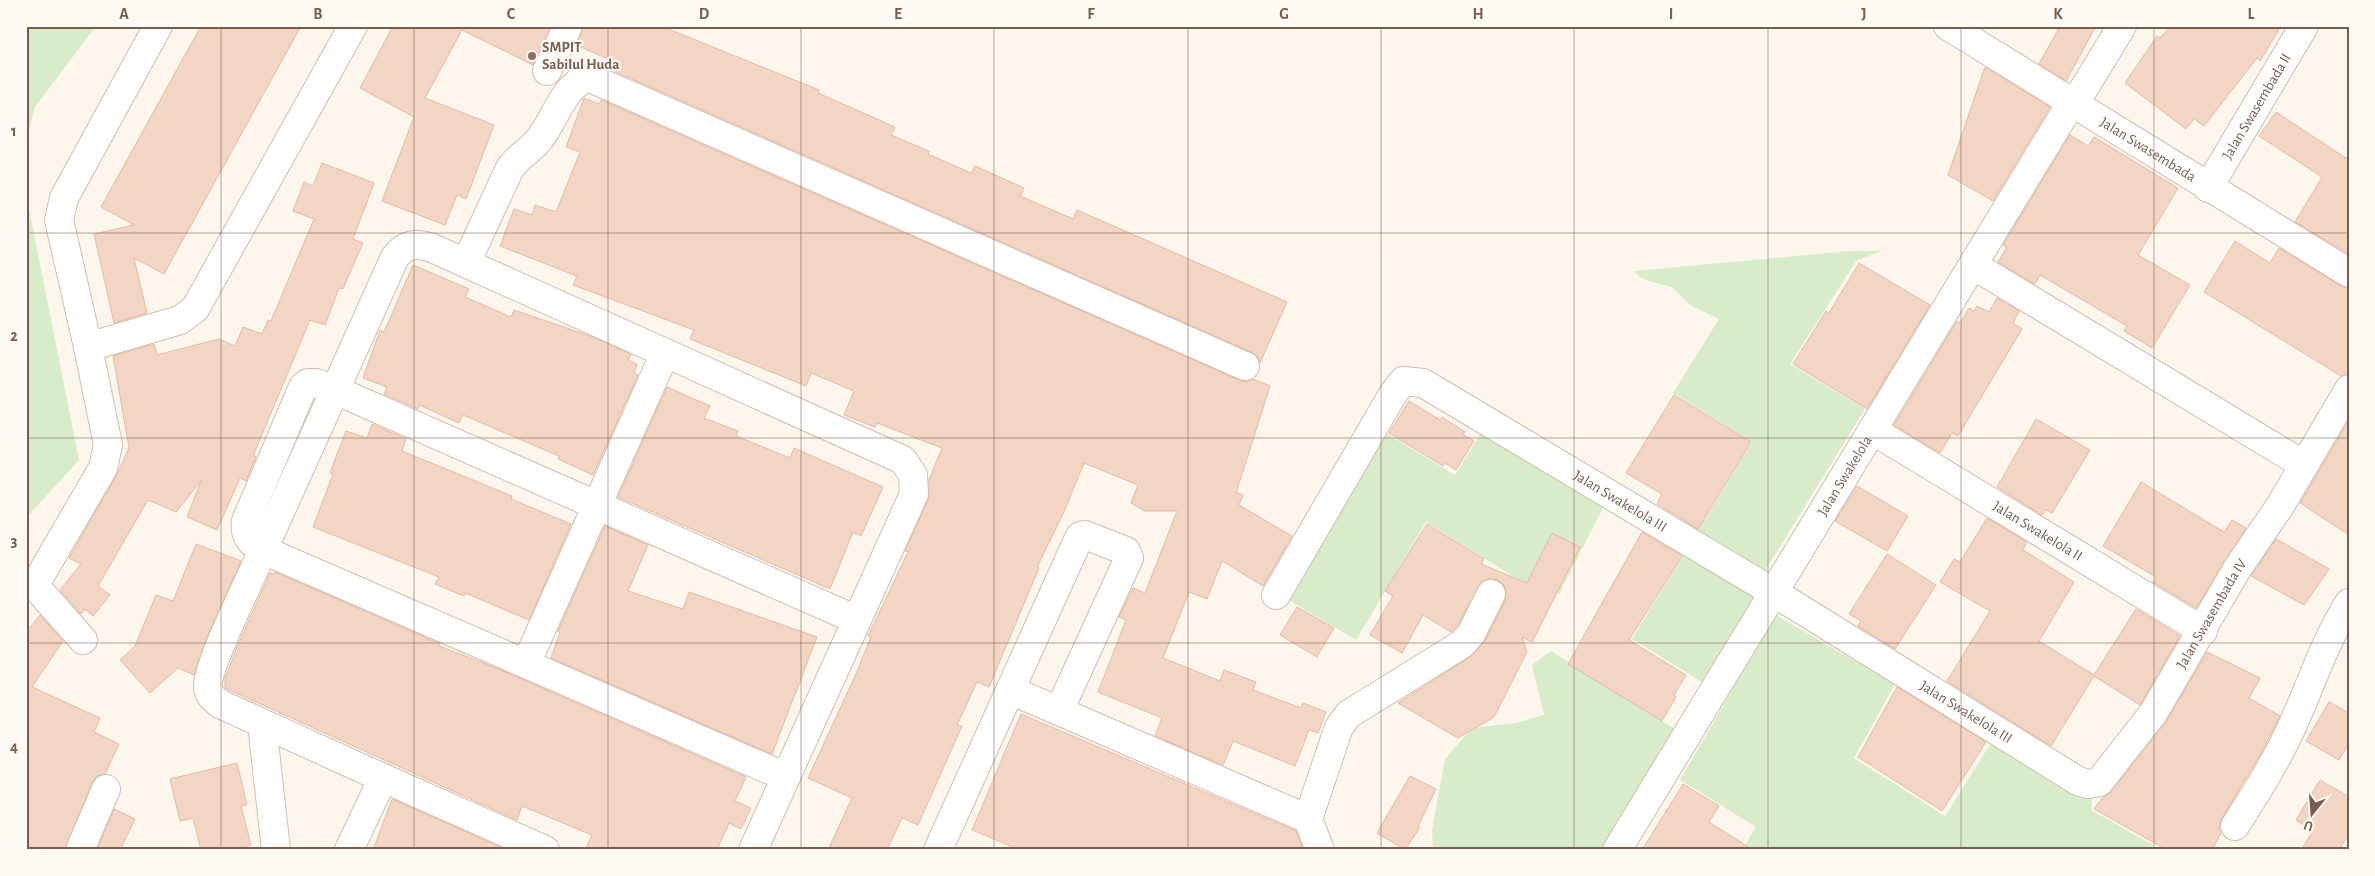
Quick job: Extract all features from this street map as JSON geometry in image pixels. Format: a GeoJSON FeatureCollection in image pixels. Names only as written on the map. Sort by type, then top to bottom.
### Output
{"type":"FeatureCollection","features":[{"type":"Feature","properties":{"kind":"street"},"geometry":{"type":"LineString","coordinates":[[83,640],[36,587],[36,583],[103,468],[107,457],[108,445],[59,220],[64,198],[158,26]]}},
{"type":"Feature","properties":{"kind":"street"},"geometry":{"type":"LineString","coordinates":[[88,347],[180,320],[195,309],[353,26]]}},
{"type":"Feature","properties":{"kind":"street"},"geometry":{"type":"LineString","coordinates":[[547,70],[568,26]]}},
{"type":"Feature","properties":{"kind":"street","name":"Jalan Swasembada"},"geometry":{"type":"LineString","coordinates":[[1948,26],[2208,188],[2349,273]]}},
{"type":"Feature","properties":{"kind":"street","name":"Jalan Swakelola"},"geometry":{"type":"LineString","coordinates":[[1618,850],[1872,430],[2122,26]]}},
{"type":"Feature","properties":{"kind":"street","name":"Jalan Swasembada II"},"geometry":{"type":"LineString","coordinates":[[2208,188],[2304,26]]}},
{"type":"Feature","properties":{"kind":"street"},"geometry":{"type":"LineString","coordinates":[[466,263],[510,168],[517,158],[538,141],[566,96],[581,80],[588,77],[1245,366]]}},
{"type":"Feature","properties":{"kind":"street"},"geometry":{"type":"LineString","coordinates":[[538,848],[262,724],[220,704],[209,695],[207,685],[219,650],[395,257],[403,247],[416,244],[430,247],[903,460],[913,474],[914,494],[753,850]]}},
{"type":"Feature","properties":{"kind":"street"},"geometry":{"type":"LineString","coordinates":[[1973,265],[2304,465]]}},
{"type":"Feature","properties":{"kind":"street"},"geometry":{"type":"LineString","coordinates":[[526,664],[665,353]]}},
{"type":"Feature","properties":{"kind":"street","name":"Jalan Swakelola III"},"geometry":{"type":"LineString","coordinates":[[1276,595],[1393,394],[1403,381],[1411,380],[1423,383],[1773,592],[2045,760]]}},
{"type":"Feature","properties":{"kind":"street"},"geometry":{"type":"LineString","coordinates":[[786,777],[263,550],[250,542],[245,532],[246,521],[303,387],[308,383],[316,383],[335,390],[857,620]]}},
{"type":"Feature","properties":{"kind":"street","name":"Jalan Swasembada IV"},"geometry":{"type":"LineString","coordinates":[[2045,760],[2078,781],[2088,784],[2099,782],[2154,712],[2237,570],[2304,465],[2349,389]]}},
{"type":"Feature","properties":{"kind":"street","name":"Jalan Swakelola II"},"geometry":{"type":"LineString","coordinates":[[1872,430],[2203,631]]}},
{"type":"Feature","properties":{"kind":"street"},"geometry":{"type":"LineString","coordinates":[[267,470],[295,481]]}},
{"type":"Feature","properties":{"kind":"street"},"geometry":{"type":"LineString","coordinates":[[945,847],[1010,690],[1080,536],[1085,535],[1126,550],[1129,558],[1059,711]]}},
{"type":"Feature","properties":{"kind":"street"},"geometry":{"type":"LineString","coordinates":[[1320,850],[1308,819],[1339,727],[1349,714],[1462,644],[1471,634],[1491,594]]}},
{"type":"Feature","properties":{"kind":"street"},"geometry":{"type":"LineString","coordinates":[[2236,826],[2270,772],[2293,724],[2334,626],[2349,603]]}},
{"type":"Feature","properties":{"kind":"street"},"geometry":{"type":"LineString","coordinates":[[1010,690],[1308,819]]}},
{"type":"Feature","properties":{"kind":"street"},"geometry":{"type":"LineString","coordinates":[[262,724],[276,850]]}},
{"type":"Feature","properties":{"kind":"street"},"geometry":{"type":"LineString","coordinates":[[349,850],[383,778]]}},
{"type":"Feature","properties":{"kind":"street"},"geometry":{"type":"LineString","coordinates":[[80,850],[106,789]]}},
{"type":"Feature","properties":{"kind":"green space"},"geometry":{"type":"Polygon","coordinates":[[[26,26],[96,26],[35,107],[26,139],[26,26]]]}},
{"type":"Feature","properties":{"kind":"green space"},"geometry":{"type":"Polygon","coordinates":[[[26,194],[79,460],[26,518],[26,194]]]}},
{"type":"Feature","properties":{"kind":"green space"},"geometry":{"type":"Polygon","coordinates":[[[1850,251],[1882,251],[1857,260],[1790,364],[1865,409],[1763,574],[1683,527],[1692,514],[1704,521],[1752,442],[1673,393],[1719,319],[1690,305],[1672,287],[1640,277],[1634,271],[1850,251]]]}},
{"type":"Feature","properties":{"kind":"green space"},"geometry":{"type":"Polygon","coordinates":[[[1483,430],[1603,508],[1559,594],[1516,578],[1426,522],[1356,640],[1287,599],[1383,431],[1455,475],[1483,430]]]}},
{"type":"Feature","properties":{"kind":"green space"},"geometry":{"type":"Polygon","coordinates":[[[1688,547],[1756,597],[1704,683],[1632,639],[1688,547]]]}},
{"type":"Feature","properties":{"kind":"green space"},"geometry":{"type":"Polygon","coordinates":[[[1776,615],[1895,684],[1854,758],[1945,816],[1991,743],[2092,799],[2091,810],[2153,845],[2151,850],[1742,850],[1756,827],[1680,780],[1776,615]]]}},
{"type":"Feature","properties":{"kind":"green space"},"geometry":{"type":"Polygon","coordinates":[[[1551,651],[1678,731],[1607,850],[1433,850],[1432,830],[1445,759],[1472,728],[1516,723],[1544,715],[1532,665],[1551,651]]]}},
{"type":"Feature","properties":{"kind":"building"},"geometry":{"type":"Polygon","coordinates":[[[201,26],[301,26],[164,274],[134,258],[147,313],[114,323],[94,234],[134,225],[101,207],[201,26]]]}},
{"type":"Feature","properties":{"kind":"building"},"geometry":{"type":"Polygon","coordinates":[[[393,26],[551,26],[533,65],[462,30],[425,98],[494,125],[466,199],[457,195],[445,225],[382,201],[414,117],[360,88],[393,26]]]}},
{"type":"Feature","properties":{"kind":"building"},"geometry":{"type":"Polygon","coordinates":[[[584,26],[661,26],[819,90],[818,93],[895,127],[891,135],[929,151],[928,154],[971,173],[975,166],[1024,188],[1020,196],[1073,219],[1077,210],[1287,302],[1260,363],[1257,356],[1251,352],[614,71],[617,63],[576,45],[584,26]]]}},
{"type":"Feature","properties":{"kind":"building"},"geometry":{"type":"Polygon","coordinates":[[[2060,26],[2096,26],[2066,81],[2039,64],[2060,26]]]}},
{"type":"Feature","properties":{"kind":"building"},"geometry":{"type":"Polygon","coordinates":[[[2171,26],[2281,26],[2260,61],[2257,58],[2204,126],[2194,119],[2186,129],[2125,83],[2157,36],[2160,38],[2171,26]]]}},
{"type":"Feature","properties":{"kind":"building"},"geometry":{"type":"Polygon","coordinates":[[[1985,67],[2050,107],[1993,201],[1948,175],[1985,67]]]}},
{"type":"Feature","properties":{"kind":"building"},"geometry":{"type":"Polygon","coordinates":[[[584,98],[599,104],[601,100],[1239,380],[1246,382],[1253,379],[1270,386],[1236,493],[1243,495],[1239,505],[1292,536],[1263,586],[1222,561],[1207,599],[1189,592],[1163,658],[1220,681],[1224,670],[1256,682],[1253,690],[1301,708],[1303,703],[1326,712],[1318,733],[1309,730],[1295,766],[1233,741],[1223,765],[1155,736],[1162,718],[1098,692],[1126,620],[1119,617],[1133,588],[1145,593],[1177,511],[1144,511],[1131,503],[1138,485],[1084,463],[1063,514],[1037,567],[1039,568],[989,687],[977,682],[957,725],[962,726],[918,825],[902,818],[887,850],[828,850],[852,798],[808,778],[855,676],[871,637],[868,636],[908,552],[905,551],[928,500],[929,480],[942,448],[877,423],[875,427],[844,415],[854,391],[811,373],[806,386],[690,339],[694,330],[573,285],[577,276],[500,246],[514,209],[532,215],[535,205],[556,212],[580,152],[566,147],[584,98]]]}},
{"type":"Feature","properties":{"kind":"building"},"geometry":{"type":"Polygon","coordinates":[[[2276,112],[2349,160],[2349,254],[2295,222],[2322,177],[2259,136],[2276,112]]]}},
{"type":"Feature","properties":{"kind":"building"},"geometry":{"type":"Polygon","coordinates":[[[2070,135],[2088,146],[2094,137],[2178,188],[2138,255],[2190,285],[2152,348],[2124,331],[2127,326],[2040,275],[2035,284],[1998,262],[2007,247],[2003,245],[2070,135]]]}},
{"type":"Feature","properties":{"kind":"building"},"geometry":{"type":"Polygon","coordinates":[[[322,163],[374,183],[353,239],[363,243],[343,289],[339,288],[325,325],[310,320],[253,456],[256,457],[246,481],[240,478],[217,530],[187,517],[201,481],[176,512],[148,500],[98,586],[110,595],[93,616],[85,609],[81,614],[60,590],[81,564],[69,558],[116,476],[129,448],[113,356],[154,344],[157,355],[219,339],[235,346],[243,327],[262,334],[268,320],[271,321],[314,219],[293,211],[304,182],[313,186],[322,163]]]}},
{"type":"Feature","properties":{"kind":"building"},"geometry":{"type":"Polygon","coordinates":[[[2235,241],[2270,263],[2279,248],[2349,289],[2349,373],[2341,376],[2204,292],[2235,241]]]}},
{"type":"Feature","properties":{"kind":"building"},"geometry":{"type":"Polygon","coordinates":[[[1859,263],[1930,305],[1867,409],[1793,364],[1826,311],[1829,313],[1859,263]]]}},
{"type":"Feature","properties":{"kind":"building"},"geometry":{"type":"Polygon","coordinates":[[[413,265],[469,289],[465,297],[511,317],[514,310],[593,337],[631,354],[628,360],[637,364],[634,373],[638,375],[593,475],[558,459],[559,456],[463,415],[459,423],[419,405],[418,409],[384,394],[387,387],[363,378],[380,330],[384,332],[413,265]]]}},
{"type":"Feature","properties":{"kind":"building"},"geometry":{"type":"Polygon","coordinates":[[[1997,298],[2019,311],[2013,323],[2022,329],[1958,436],[1952,433],[1940,453],[1894,425],[1957,321],[1960,323],[1969,308],[1974,311],[1977,306],[1989,312],[1997,298]]]}},
{"type":"Feature","properties":{"kind":"building"},"geometry":{"type":"Polygon","coordinates":[[[667,387],[710,406],[704,418],[738,431],[736,436],[790,458],[794,448],[883,487],[861,536],[853,532],[830,589],[618,497],[667,387]]]}},
{"type":"Feature","properties":{"kind":"building"},"geometry":{"type":"Polygon","coordinates":[[[1674,395],[1751,442],[1698,529],[1657,504],[1662,494],[1626,473],[1674,395]]]}},
{"type":"Feature","properties":{"kind":"building"},"geometry":{"type":"Polygon","coordinates":[[[1409,401],[1440,420],[1442,417],[1465,432],[1463,434],[1474,441],[1456,470],[1445,463],[1443,466],[1389,433],[1409,401]]]}},
{"type":"Feature","properties":{"kind":"building"},"geometry":{"type":"Polygon","coordinates":[[[2036,419],[2090,450],[2052,513],[2046,510],[2042,515],[1997,487],[2036,419]]]}},
{"type":"Feature","properties":{"kind":"building"},"geometry":{"type":"Polygon","coordinates":[[[2349,420],[2349,535],[2300,503],[2349,420]]]}},
{"type":"Feature","properties":{"kind":"building"},"geometry":{"type":"Polygon","coordinates":[[[372,424],[406,439],[402,451],[512,496],[511,499],[571,524],[529,620],[465,593],[464,596],[435,584],[439,577],[313,527],[333,474],[330,473],[346,431],[367,438],[372,424]]]}},
{"type":"Feature","properties":{"kind":"building"},"geometry":{"type":"Polygon","coordinates":[[[2141,482],[2224,532],[2232,520],[2246,528],[2196,608],[2153,582],[2156,577],[2103,546],[2141,482]]]}},
{"type":"Feature","properties":{"kind":"building"},"geometry":{"type":"Polygon","coordinates":[[[1857,486],[1908,516],[1887,551],[1835,521],[1857,486]]]}},
{"type":"Feature","properties":{"kind":"building"},"geometry":{"type":"Polygon","coordinates":[[[1987,518],[2027,542],[2023,550],[2074,582],[2039,641],[2094,675],[2136,609],[2180,636],[2140,705],[2094,676],[2051,746],[1947,681],[1990,611],[1940,582],[1954,559],[1960,562],[1987,518]]]}},
{"type":"Feature","properties":{"kind":"building"},"geometry":{"type":"Polygon","coordinates":[[[1427,524],[1484,559],[1481,564],[1527,583],[1552,533],[1580,547],[1532,642],[1522,637],[1527,652],[1494,717],[1458,738],[1398,703],[1470,657],[1483,644],[1505,601],[1504,585],[1498,580],[1491,578],[1482,581],[1458,625],[1451,632],[1423,615],[1402,653],[1370,635],[1393,596],[1385,591],[1427,524]]]}},
{"type":"Feature","properties":{"kind":"building"},"geometry":{"type":"Polygon","coordinates":[[[605,526],[648,545],[628,591],[683,609],[689,592],[817,637],[772,754],[551,658],[560,632],[558,631],[605,526]]]}},
{"type":"Feature","properties":{"kind":"building"},"geometry":{"type":"Polygon","coordinates":[[[1642,532],[1682,556],[1629,640],[1686,675],[1662,721],[1568,664],[1642,532]]]}},
{"type":"Feature","properties":{"kind":"building"},"geometry":{"type":"Polygon","coordinates":[[[2276,539],[2329,569],[2304,605],[2251,576],[2276,539]]]}},
{"type":"Feature","properties":{"kind":"building"},"geometry":{"type":"Polygon","coordinates":[[[196,544],[241,561],[208,635],[194,675],[178,668],[150,693],[120,660],[135,646],[156,595],[173,601],[196,544]]]}},
{"type":"Feature","properties":{"kind":"building"},"geometry":{"type":"Polygon","coordinates":[[[1887,554],[1936,585],[1895,649],[1858,626],[1861,621],[1849,614],[1887,554]]]}},
{"type":"Feature","properties":{"kind":"building"},"geometry":{"type":"Polygon","coordinates":[[[275,572],[440,644],[439,646],[496,668],[746,777],[735,801],[751,808],[741,829],[729,823],[717,850],[585,850],[592,835],[522,806],[517,820],[225,688],[225,679],[237,647],[270,573],[274,574],[275,572]]]}},
{"type":"Feature","properties":{"kind":"building"},"geometry":{"type":"Polygon","coordinates":[[[1297,607],[1334,628],[1317,657],[1280,635],[1297,607]]]}},
{"type":"Feature","properties":{"kind":"building"},"geometry":{"type":"Polygon","coordinates":[[[40,615],[63,641],[32,687],[100,718],[94,732],[119,744],[105,774],[97,776],[92,783],[65,850],[26,850],[26,632],[40,615]]]}},
{"type":"Feature","properties":{"kind":"building"},"geometry":{"type":"Polygon","coordinates":[[[2207,652],[2260,678],[2249,698],[2280,716],[2260,755],[2222,818],[2219,825],[2221,833],[2212,850],[2167,850],[2094,809],[2103,797],[2111,792],[2166,722],[2207,652]]]}},
{"type":"Feature","properties":{"kind":"building"},"geometry":{"type":"Polygon","coordinates":[[[1897,687],[1986,742],[1942,811],[1858,757],[1897,687]]]}},
{"type":"Feature","properties":{"kind":"building"},"geometry":{"type":"Polygon","coordinates":[[[2329,702],[2349,713],[2349,743],[2339,760],[2306,741],[2329,702]]]}},
{"type":"Feature","properties":{"kind":"building"},"geometry":{"type":"Polygon","coordinates":[[[1021,714],[1296,831],[1303,850],[1020,850],[972,830],[1021,714]]]}},
{"type":"Feature","properties":{"kind":"building"},"geometry":{"type":"Polygon","coordinates":[[[237,763],[247,805],[241,806],[251,845],[231,850],[201,850],[193,818],[180,821],[170,779],[237,763]]]}},
{"type":"Feature","properties":{"kind":"building"},"geometry":{"type":"Polygon","coordinates":[[[1410,776],[1436,789],[1418,826],[1420,827],[1405,850],[1377,833],[1410,776]]]}},
{"type":"Feature","properties":{"kind":"building"},"geometry":{"type":"Polygon","coordinates":[[[2320,780],[2349,797],[2349,834],[2339,850],[2301,850],[2313,831],[2296,820],[2320,780]]]}},
{"type":"Feature","properties":{"kind":"building"},"geometry":{"type":"Polygon","coordinates":[[[1683,784],[1719,806],[1709,822],[1753,850],[1642,850],[1683,784]]]}},
{"type":"Feature","properties":{"kind":"building"},"geometry":{"type":"Polygon","coordinates":[[[392,799],[505,849],[505,850],[373,850],[392,799]]]}},
{"type":"Feature","properties":{"kind":"building"},"geometry":{"type":"Polygon","coordinates":[[[114,809],[135,819],[120,850],[97,850],[114,809]]]}},
{"type":"Feature","properties":{"kind":"place","name":"SMPIT Sabilul Huda"},"geometry":{"type":"Point","coordinates":[532,56]}}]}
